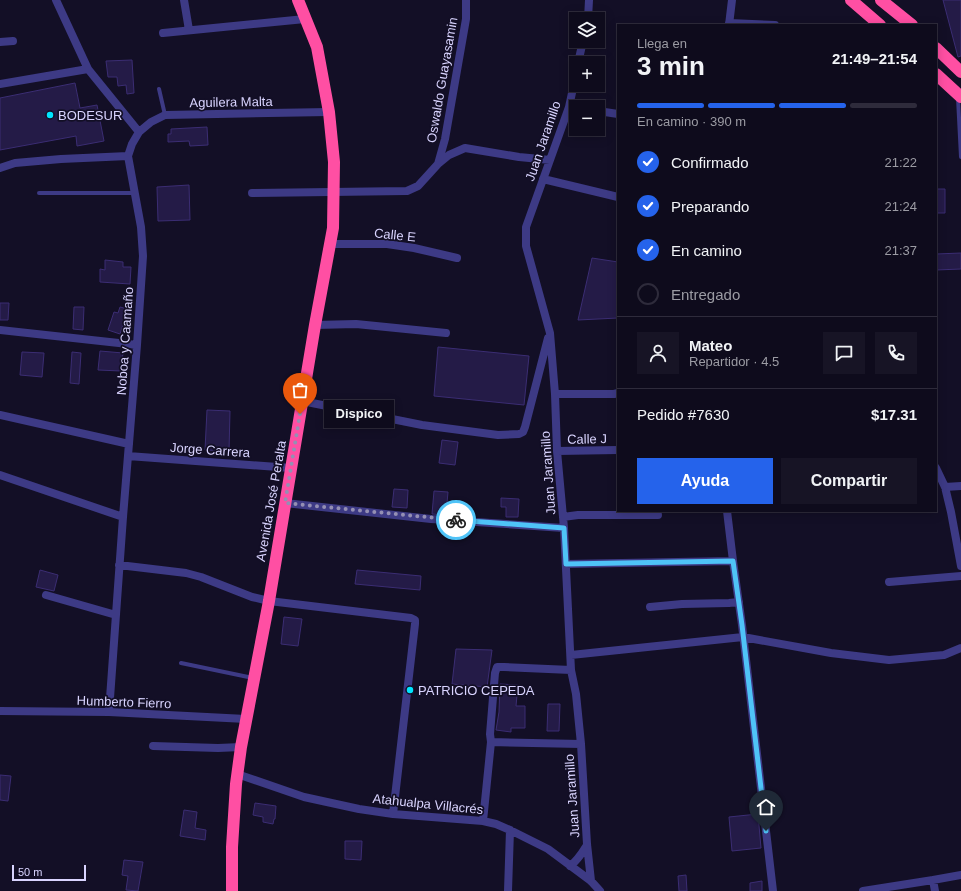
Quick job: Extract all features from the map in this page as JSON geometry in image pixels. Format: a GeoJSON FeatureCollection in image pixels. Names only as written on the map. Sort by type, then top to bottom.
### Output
{"type":"FeatureCollection","features":[{"type":"Feature","properties":{"kind":"highway","name":"Avenida José Peralta"},"geometry":{"type":"LineString","coordinates":[[232,891],[232,847],[237,774],[241,747],[269,601],[315,325],[333,228],[334,162],[329,112],[317,47],[298,0]]}},
{"type":"Feature","properties":{"kind":"highway"},"geometry":{"type":"LineString","coordinates":[[851,0],[879,24]]}},
{"type":"Feature","properties":{"kind":"highway"},"geometry":{"type":"LineString","coordinates":[[882,0],[911,24]]}},
{"type":"Feature","properties":{"kind":"highway"},"geometry":{"type":"LineString","coordinates":[[937,49],[961,72]]}},
{"type":"Feature","properties":{"kind":"highway"},"geometry":{"type":"LineString","coordinates":[[937,75],[960,95]]}},
{"type":"Feature","properties":{"kind":"street"},"geometry":{"type":"LineString","coordinates":[[0,168],[15,163],[128,156],[132,144],[139,132],[88,70],[56,0]]}},
{"type":"Feature","properties":{"kind":"street"},"geometry":{"type":"LineString","coordinates":[[184,0],[189,30]]}},
{"type":"Feature","properties":{"kind":"street","name":"Oswaldo Guayasamin"},"geometry":{"type":"LineString","coordinates":[[438,164],[445,139],[466,19],[466,0]]}},
{"type":"Feature","properties":{"kind":"street"},"geometry":{"type":"LineString","coordinates":[[588,12],[589,0]]}},
{"type":"Feature","properties":{"kind":"street"},"geometry":{"type":"LineString","coordinates":[[729,24],[732,0]]}},
{"type":"Feature","properties":{"kind":"street"},"geometry":{"type":"LineString","coordinates":[[163,33],[305,19]]}},
{"type":"Feature","properties":{"kind":"street"},"geometry":{"type":"LineString","coordinates":[[0,42],[13,41]]}},
{"type":"Feature","properties":{"kind":"street"},"geometry":{"type":"LineString","coordinates":[[0,84],[88,70]]}},
{"type":"Feature","properties":{"kind":"street","name":"Aguilera Malta"},"geometry":{"type":"LineString","coordinates":[[139,132],[151,122],[165,115],[329,112]]}},
{"type":"Feature","properties":{"kind":"street"},"geometry":{"type":"LineString","coordinates":[[605,112],[617,114]]}},
{"type":"Feature","properties":{"kind":"street","name":"Juan Jaramillo"},"geometry":{"type":"LineString","coordinates":[[569,115],[550,160],[526,227],[526,246],[550,333],[555,394],[557,451],[564,528],[571,670],[576,694],[581,744],[591,881]]}},
{"type":"Feature","properties":{"kind":"street"},"geometry":{"type":"LineString","coordinates":[[252,193],[407,191],[418,186],[449,154],[464,148],[519,157],[550,160]]}},
{"type":"Feature","properties":{"kind":"street","name":"Noboa y Caamaño"},"geometry":{"type":"LineString","coordinates":[[109,712],[143,256],[141,227],[128,156]]}},
{"type":"Feature","properties":{"kind":"street"},"geometry":{"type":"LineString","coordinates":[[543,179],[617,197]]}},
{"type":"Feature","properties":{"kind":"street","name":"Calle E"},"geometry":{"type":"LineString","coordinates":[[330,244],[387,244],[414,248],[457,258]]}},
{"type":"Feature","properties":{"kind":"street"},"geometry":{"type":"LineString","coordinates":[[315,325],[356,324],[446,333]]}},
{"type":"Feature","properties":{"kind":"street"},"geometry":{"type":"LineString","coordinates":[[0,330],[137,345]]}},
{"type":"Feature","properties":{"kind":"street"},"geometry":{"type":"LineString","coordinates":[[302,401],[422,425],[498,435],[519,434],[523,432],[525,427],[550,333]]}},
{"type":"Feature","properties":{"kind":"street"},"geometry":{"type":"LineString","coordinates":[[555,394],[617,394]]}},
{"type":"Feature","properties":{"kind":"street"},"geometry":{"type":"LineString","coordinates":[[0,415],[129,444]]}},
{"type":"Feature","properties":{"kind":"street","name":"Calle J"},"geometry":{"type":"LineString","coordinates":[[557,451],[617,450]]}},
{"type":"Feature","properties":{"kind":"street","name":"Jorge Carrera"},"geometry":{"type":"LineString","coordinates":[[128,456],[291,468]]}},
{"type":"Feature","properties":{"kind":"street"},"geometry":{"type":"LineString","coordinates":[[937,470],[945,487],[961,566]]}},
{"type":"Feature","properties":{"kind":"street"},"geometry":{"type":"LineString","coordinates":[[0,475],[123,517]]}},
{"type":"Feature","properties":{"kind":"street"},"geometry":{"type":"LineString","coordinates":[[945,487],[961,486]]}},
{"type":"Feature","properties":{"kind":"street"},"geometry":{"type":"LineString","coordinates":[[285,503],[431,519],[564,528]]}},
{"type":"Feature","properties":{"kind":"street"},"geometry":{"type":"LineString","coordinates":[[727,512],[773,891]]}},
{"type":"Feature","properties":{"kind":"street"},"geometry":{"type":"LineString","coordinates":[[563,517],[578,515],[658,515]]}},
{"type":"Feature","properties":{"kind":"street"},"geometry":{"type":"LineString","coordinates":[[566,564],[733,561]]}},
{"type":"Feature","properties":{"kind":"street"},"geometry":{"type":"LineString","coordinates":[[119,565],[186,573],[201,577],[252,598],[411,618],[415,620],[393,814]]}},
{"type":"Feature","properties":{"kind":"street"},"geometry":{"type":"LineString","coordinates":[[889,582],[961,576]]}},
{"type":"Feature","properties":{"kind":"street"},"geometry":{"type":"LineString","coordinates":[[46,595],[116,616]]}},
{"type":"Feature","properties":{"kind":"street"},"geometry":{"type":"LineString","coordinates":[[650,607],[682,604],[739,602]]}},
{"type":"Feature","properties":{"kind":"street"},"geometry":{"type":"LineString","coordinates":[[571,655],[743,637],[831,653],[889,660],[944,654],[961,648]]}},
{"type":"Feature","properties":{"kind":"street"},"geometry":{"type":"LineString","coordinates":[[483,821],[491,742],[490,734],[495,673],[497,667],[571,670]]}},
{"type":"Feature","properties":{"kind":"street","name":"Humberto Fierro"},"geometry":{"type":"LineString","coordinates":[[0,711],[109,712],[246,719]]}},
{"type":"Feature","properties":{"kind":"street"},"geometry":{"type":"LineString","coordinates":[[491,742],[581,744]]}},
{"type":"Feature","properties":{"kind":"street"},"geometry":{"type":"LineString","coordinates":[[153,746],[218,748],[241,747]]}},
{"type":"Feature","properties":{"kind":"street","name":"Atahualpa Villacrés"},"geometry":{"type":"LineString","coordinates":[[237,774],[304,797],[359,809],[393,814],[483,821],[496,824],[548,849],[591,881],[600,891]]}},
{"type":"Feature","properties":{"kind":"street"},"geometry":{"type":"LineString","coordinates":[[508,891],[510,830]]}},
{"type":"Feature","properties":{"kind":"street"},"geometry":{"type":"LineString","coordinates":[[570,866],[582,855],[588,844]]}},
{"type":"Feature","properties":{"kind":"street"},"geometry":{"type":"LineString","coordinates":[[863,891],[961,875]]}},
{"type":"Feature","properties":{"kind":"street"},"geometry":{"type":"LineString","coordinates":[[933,880],[935,891]]}},
{"type":"Feature","properties":{"kind":"lane"},"geometry":{"type":"LineString","coordinates":[[159,90],[165,115]]}},
{"type":"Feature","properties":{"kind":"lane"},"geometry":{"type":"LineString","coordinates":[[960,95],[961,157]]}},
{"type":"Feature","properties":{"kind":"lane"},"geometry":{"type":"LineString","coordinates":[[39,193],[135,193]]}},
{"type":"Feature","properties":{"kind":"lane"},"geometry":{"type":"LineString","coordinates":[[181,663],[254,678]]}},
{"type":"Feature","properties":{"kind":"building"},"geometry":{"type":"Polygon","coordinates":[[[943,0],[961,0],[961,56],[958,57],[943,0]]]}},
{"type":"Feature","properties":{"kind":"building"},"geometry":{"type":"Polygon","coordinates":[[[132,60],[134,93],[127,94],[126,85],[118,86],[117,77],[108,77],[106,61],[132,60]]]}},
{"type":"Feature","properties":{"kind":"building","name":"BODESUR"},"geometry":{"type":"Polygon","coordinates":[[[75,83],[80,108],[97,105],[104,141],[77,146],[76,136],[0,150],[0,98],[75,83]]]}},
{"type":"Feature","properties":{"kind":"building"},"geometry":{"type":"Polygon","coordinates":[[[207,127],[208,145],[190,146],[189,141],[168,142],[168,134],[171,134],[171,129],[207,127]]]}},
{"type":"Feature","properties":{"kind":"building"},"geometry":{"type":"Polygon","coordinates":[[[189,185],[190,220],[158,221],[157,187],[189,185]]]}},
{"type":"Feature","properties":{"kind":"building"},"geometry":{"type":"Polygon","coordinates":[[[937,189],[945,189],[945,213],[937,213],[937,189]]]}},
{"type":"Feature","properties":{"kind":"building"},"geometry":{"type":"Polygon","coordinates":[[[961,253],[961,269],[937,270],[937,254],[961,253]]]}},
{"type":"Feature","properties":{"kind":"building"},"geometry":{"type":"Polygon","coordinates":[[[592,258],[617,262],[617,318],[578,320],[592,258]]]}},
{"type":"Feature","properties":{"kind":"building"},"geometry":{"type":"Polygon","coordinates":[[[105,260],[123,262],[123,267],[131,267],[130,284],[100,282],[100,269],[105,270],[105,260]]]}},
{"type":"Feature","properties":{"kind":"building"},"geometry":{"type":"Polygon","coordinates":[[[0,303],[9,303],[8,320],[0,320],[0,303]]]}},
{"type":"Feature","properties":{"kind":"building"},"geometry":{"type":"Polygon","coordinates":[[[74,307],[84,307],[83,330],[73,329],[74,307]]]}},
{"type":"Feature","properties":{"kind":"building"},"geometry":{"type":"Polygon","coordinates":[[[120,307],[128,309],[120,334],[108,330],[114,312],[118,313],[120,307]]]}},
{"type":"Feature","properties":{"kind":"building"},"geometry":{"type":"Polygon","coordinates":[[[438,347],[529,356],[524,405],[434,396],[438,347]]]}},
{"type":"Feature","properties":{"kind":"building"},"geometry":{"type":"Polygon","coordinates":[[[100,351],[123,353],[121,371],[98,370],[100,351]]]}},
{"type":"Feature","properties":{"kind":"building"},"geometry":{"type":"Polygon","coordinates":[[[22,352],[44,353],[42,377],[20,375],[22,352]]]}},
{"type":"Feature","properties":{"kind":"building"},"geometry":{"type":"Polygon","coordinates":[[[72,352],[81,353],[79,384],[70,383],[72,352]]]}},
{"type":"Feature","properties":{"kind":"building"},"geometry":{"type":"Polygon","coordinates":[[[207,410],[230,411],[229,451],[205,450],[207,410]]]}},
{"type":"Feature","properties":{"kind":"building"},"geometry":{"type":"Polygon","coordinates":[[[442,440],[458,442],[455,465],[439,463],[442,440]]]}},
{"type":"Feature","properties":{"kind":"building"},"geometry":{"type":"Polygon","coordinates":[[[394,489],[408,490],[407,508],[392,507],[394,489]]]}},
{"type":"Feature","properties":{"kind":"building"},"geometry":{"type":"Polygon","coordinates":[[[434,491],[448,492],[446,515],[432,514],[434,491]]]}},
{"type":"Feature","properties":{"kind":"building"},"geometry":{"type":"Polygon","coordinates":[[[501,498],[519,499],[518,517],[506,517],[506,507],[501,507],[501,498]]]}},
{"type":"Feature","properties":{"kind":"building"},"geometry":{"type":"Polygon","coordinates":[[[40,570],[58,575],[54,591],[36,587],[40,570]]]}},
{"type":"Feature","properties":{"kind":"building"},"geometry":{"type":"Polygon","coordinates":[[[357,570],[421,576],[420,590],[355,584],[357,570]]]}},
{"type":"Feature","properties":{"kind":"building"},"geometry":{"type":"Polygon","coordinates":[[[284,617],[302,619],[298,646],[281,644],[284,617]]]}},
{"type":"Feature","properties":{"kind":"building"},"geometry":{"type":"Polygon","coordinates":[[[456,649],[492,650],[487,687],[452,684],[456,649]]]}},
{"type":"Feature","properties":{"kind":"building"},"geometry":{"type":"Polygon","coordinates":[[[500,684],[518,685],[516,706],[525,706],[525,728],[511,728],[511,732],[496,730],[499,712],[500,684]]]}},
{"type":"Feature","properties":{"kind":"building"},"geometry":{"type":"Polygon","coordinates":[[[548,704],[560,704],[559,731],[547,731],[548,704]]]}},
{"type":"Feature","properties":{"kind":"building"},"geometry":{"type":"Polygon","coordinates":[[[0,775],[11,776],[8,801],[0,800],[0,775]]]}},
{"type":"Feature","properties":{"kind":"building"},"geometry":{"type":"Polygon","coordinates":[[[255,803],[276,806],[273,824],[263,822],[263,817],[253,815],[255,803]]]}},
{"type":"Feature","properties":{"kind":"building"},"geometry":{"type":"Polygon","coordinates":[[[184,810],[197,812],[195,828],[206,830],[205,840],[180,836],[184,810]]]}},
{"type":"Feature","properties":{"kind":"building"},"geometry":{"type":"Polygon","coordinates":[[[758,814],[761,848],[732,851],[729,817],[758,814]]]}},
{"type":"Feature","properties":{"kind":"building"},"geometry":{"type":"Polygon","coordinates":[[[345,841],[362,841],[361,860],[345,859],[345,841]]]}},
{"type":"Feature","properties":{"kind":"building"},"geometry":{"type":"Polygon","coordinates":[[[124,860],[143,862],[138,891],[126,890],[128,876],[122,875],[124,860]]]}},
{"type":"Feature","properties":{"kind":"building"},"geometry":{"type":"Polygon","coordinates":[[[686,875],[687,891],[679,891],[678,876],[686,875]]]}},
{"type":"Feature","properties":{"kind":"building"},"geometry":{"type":"Polygon","coordinates":[[[762,881],[762,891],[750,891],[750,883],[762,881]]]}},
{"type":"Feature","properties":{"kind":"way so far"},"geometry":{"type":"LineString","coordinates":[[300,414],[285,503],[431,519],[456,520]]}},
{"type":"Feature","properties":{"kind":"place","name":"BODESUR"},"geometry":{"type":"Point","coordinates":[50,115]}},
{"type":"Feature","properties":{"kind":"place","name":"Dispico"},"geometry":{"type":"Point","coordinates":[300,414]}},
{"type":"Feature","properties":{"kind":"place","name":"PATRICIO CEPEDA"},"geometry":{"type":"Point","coordinates":[410,690]}},
{"type":"Feature","properties":{"kind":"route"},"geometry":{"type":"LineString","coordinates":[[456,520],[564,528],[566,564],[733,561],[766,831]]}}]}
